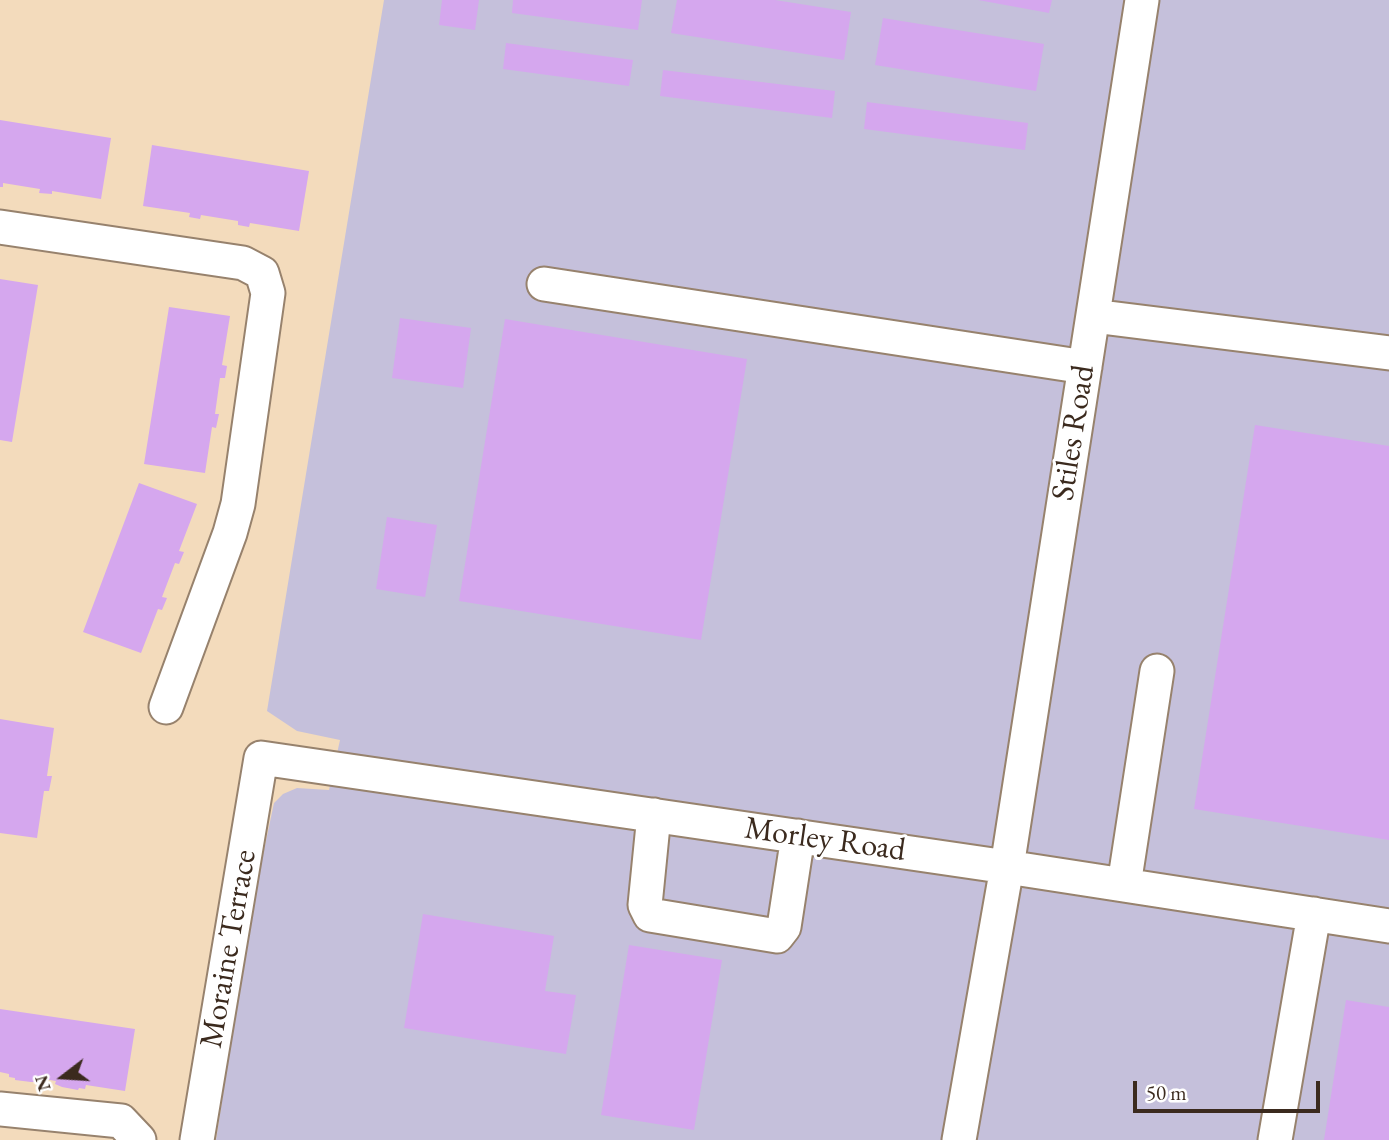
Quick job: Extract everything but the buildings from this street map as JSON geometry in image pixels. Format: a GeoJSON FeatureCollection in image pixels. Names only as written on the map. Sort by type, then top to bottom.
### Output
{"type":"FeatureCollection","features":[{"type":"Feature","properties":{"kind":"street","name":"Stiles Road"},"geometry":{"type":"LineString","coordinates":[[959,1140],[1007,867],[1142,0]]}},
{"type":"Feature","properties":{"kind":"street"},"geometry":{"type":"LineString","coordinates":[[0,227],[243,263],[262,273],[268,293],[238,505],[166,707]]}},
{"type":"Feature","properties":{"kind":"street"},"geometry":{"type":"LineString","coordinates":[[544,284],[1085,367]]}},
{"type":"Feature","properties":{"kind":"street"},"geometry":{"type":"LineString","coordinates":[[1093,316],[1389,353]]}},
{"type":"Feature","properties":{"kind":"street"},"geometry":{"type":"LineString","coordinates":[[1124,885],[1157,671]]}},
{"type":"Feature","properties":{"kind":"street","name":"Morley Road"},"geometry":{"type":"LineString","coordinates":[[261,758],[1389,926]]}},
{"type":"Feature","properties":{"kind":"street","name":"Moraine Terrace"},"geometry":{"type":"LineString","coordinates":[[197,1140],[261,758]]}},
{"type":"Feature","properties":{"kind":"street"},"geometry":{"type":"LineString","coordinates":[[654,815],[645,905],[650,915],[778,936],[784,927],[798,836]]}},
{"type":"Feature","properties":{"kind":"street"},"geometry":{"type":"LineString","coordinates":[[1275,1140],[1314,914]]}},
{"type":"Feature","properties":{"kind":"street"},"geometry":{"type":"LineString","coordinates":[[0,1109],[121,1121],[139,1140]]}},
{"type":"Feature","properties":{"kind":"shaded area"},"geometry":{"type":"Polygon","coordinates":[[[384,0],[1389,0],[1389,1140],[216,1140],[251,911],[274,803],[283,794],[297,788],[329,790],[340,740],[297,731],[267,711],[384,0]]]}}]}
